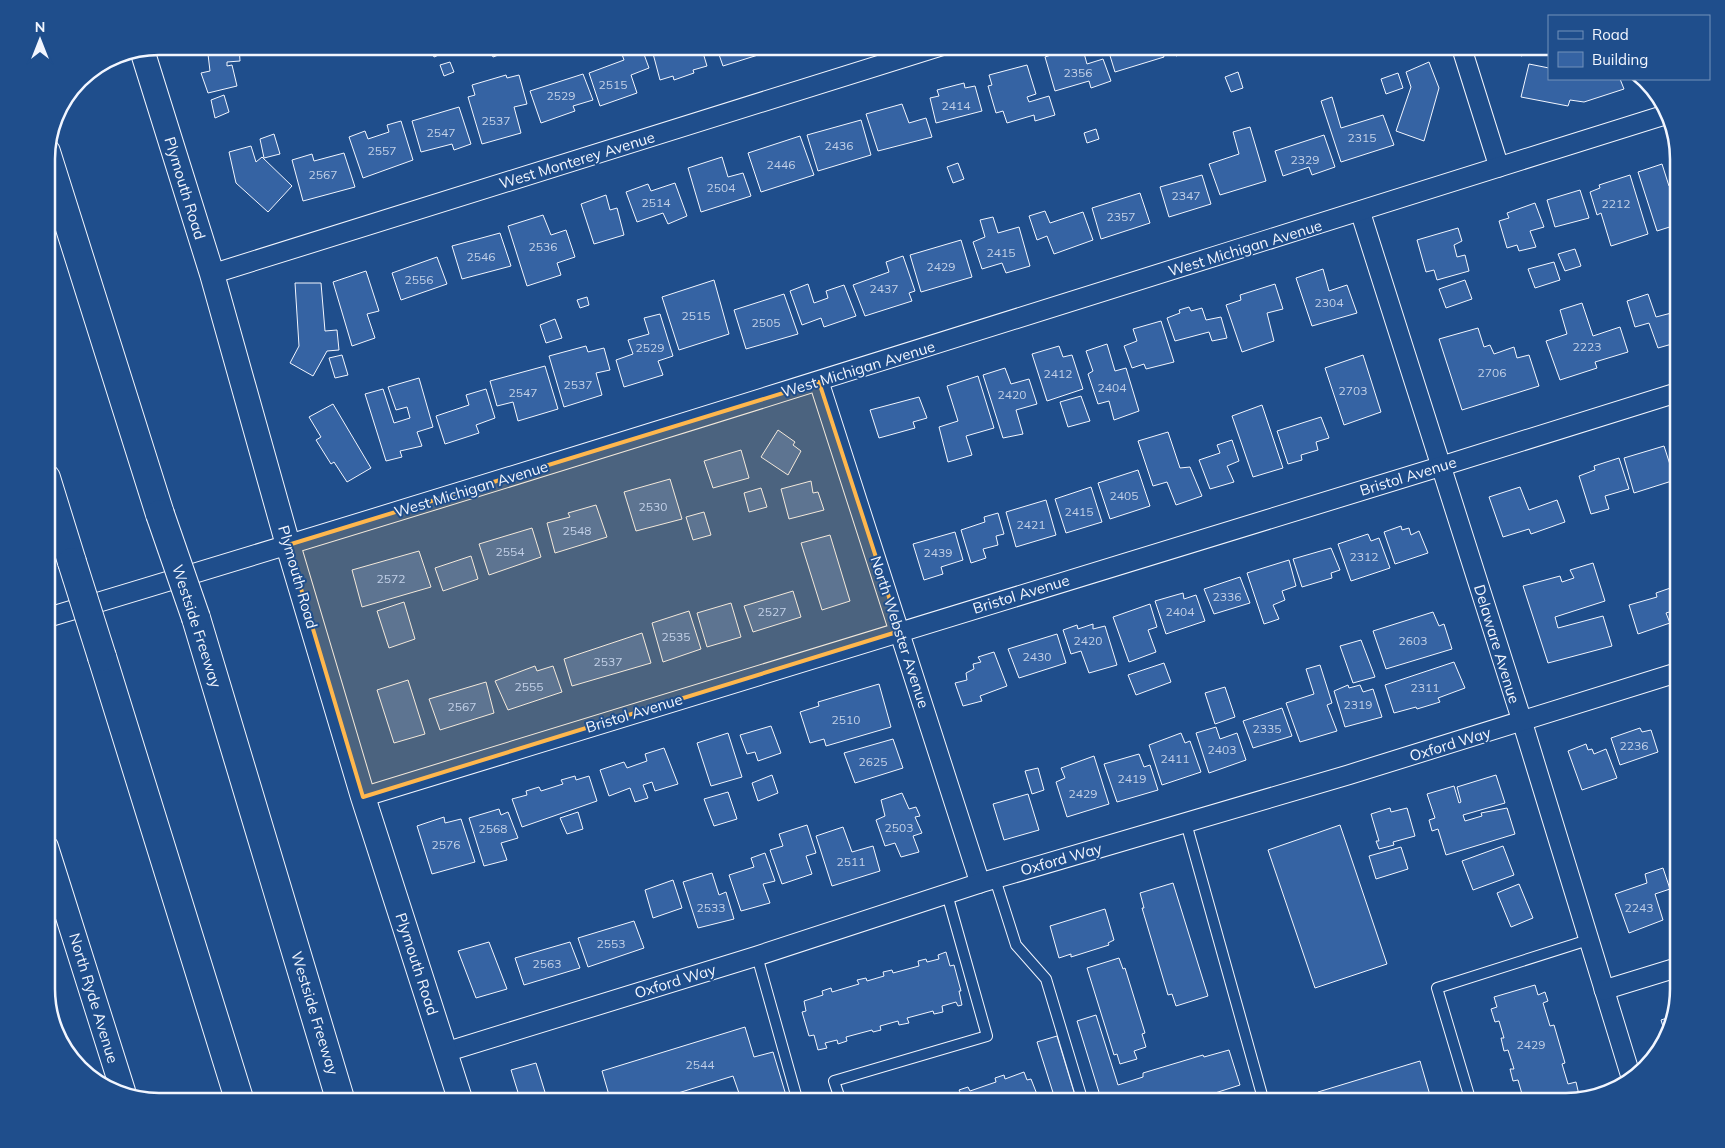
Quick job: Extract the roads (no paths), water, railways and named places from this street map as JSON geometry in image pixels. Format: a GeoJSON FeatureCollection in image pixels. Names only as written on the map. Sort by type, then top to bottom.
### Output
{"type":"FeatureCollection","features":[{"type":"Feature","properties":{"kind":"highway","name":"Westside Freeway"},"geometry":{"type":"LineString","coordinates":[[55,181],[160,514],[196,618],[338,1093]]}},
{"type":"Feature","properties":{"kind":"highway"},"geometry":{"type":"LineString","coordinates":[[55,507],[237,1093]]}},
{"type":"Feature","properties":{"kind":"street","name":"West Monterey Avenue"},"geometry":{"type":"LineString","coordinates":[[212,274],[912,55]]}},
{"type":"Feature","properties":{"kind":"street"},"geometry":{"type":"LineString","coordinates":[[1464,55],[1499,167]]}},
{"type":"Feature","properties":{"kind":"street","name":"Plymouth Road"},"geometry":{"type":"LineString","coordinates":[[144,56],[212,274],[288,545],[363,797],[458,1093]]}},
{"type":"Feature","properties":{"kind":"street","name":"West Michigan Avenue"},"geometry":{"type":"LineString","coordinates":[[55,615],[819,382],[1660,116]]}},
{"type":"Feature","properties":{"kind":"street","name":"Delaware Avenue"},"geometry":{"type":"LineString","coordinates":[[1360,211],[1442,466],[1629,1072]]}},
{"type":"Feature","properties":{"kind":"street","name":"North Webster Avenue"},"geometry":{"type":"LineString","coordinates":[[819,382],[900,631],[988,881]]}},
{"type":"Feature","properties":{"kind":"street","name":"Bristol Avenue"},"geometry":{"type":"LineString","coordinates":[[363,797],[1670,395]]}},
{"type":"Feature","properties":{"kind":"street","name":"Oxford Way"},"geometry":{"type":"LineString","coordinates":[[446,1052],[756,956],[988,881],[1348,775],[1670,675]]}},
{"type":"Feature","properties":{"kind":"street","name":"North Ryde Avenue"},"geometry":{"type":"LineString","coordinates":[[55,903],[121,1086]]}},
{"type":"Feature","properties":{"kind":"street"},"geometry":{"type":"LineString","coordinates":[[1604,990],[1670,969]]}},
{"type":"Feature","properties":{"kind":"lane"},"geometry":{"type":"LineString","coordinates":[[1186,823],[1261,1093]]}},
{"type":"Feature","properties":{"kind":"lane"},"geometry":{"type":"LineString","coordinates":[[988,881],[1016,945],[1046,979],[1080,1093]]}},
{"type":"Feature","properties":{"kind":"lane"},"geometry":{"type":"LineString","coordinates":[[838,1093],[834,1082],[987,1036],[946,894]]}},
{"type":"Feature","properties":{"kind":"lane"},"geometry":{"type":"LineString","coordinates":[[1468,1093],[1437,988],[1588,940]]}},
{"type":"Feature","properties":{"kind":"lane"},"geometry":{"type":"LineString","coordinates":[[756,956],[795,1093]]}}]}
